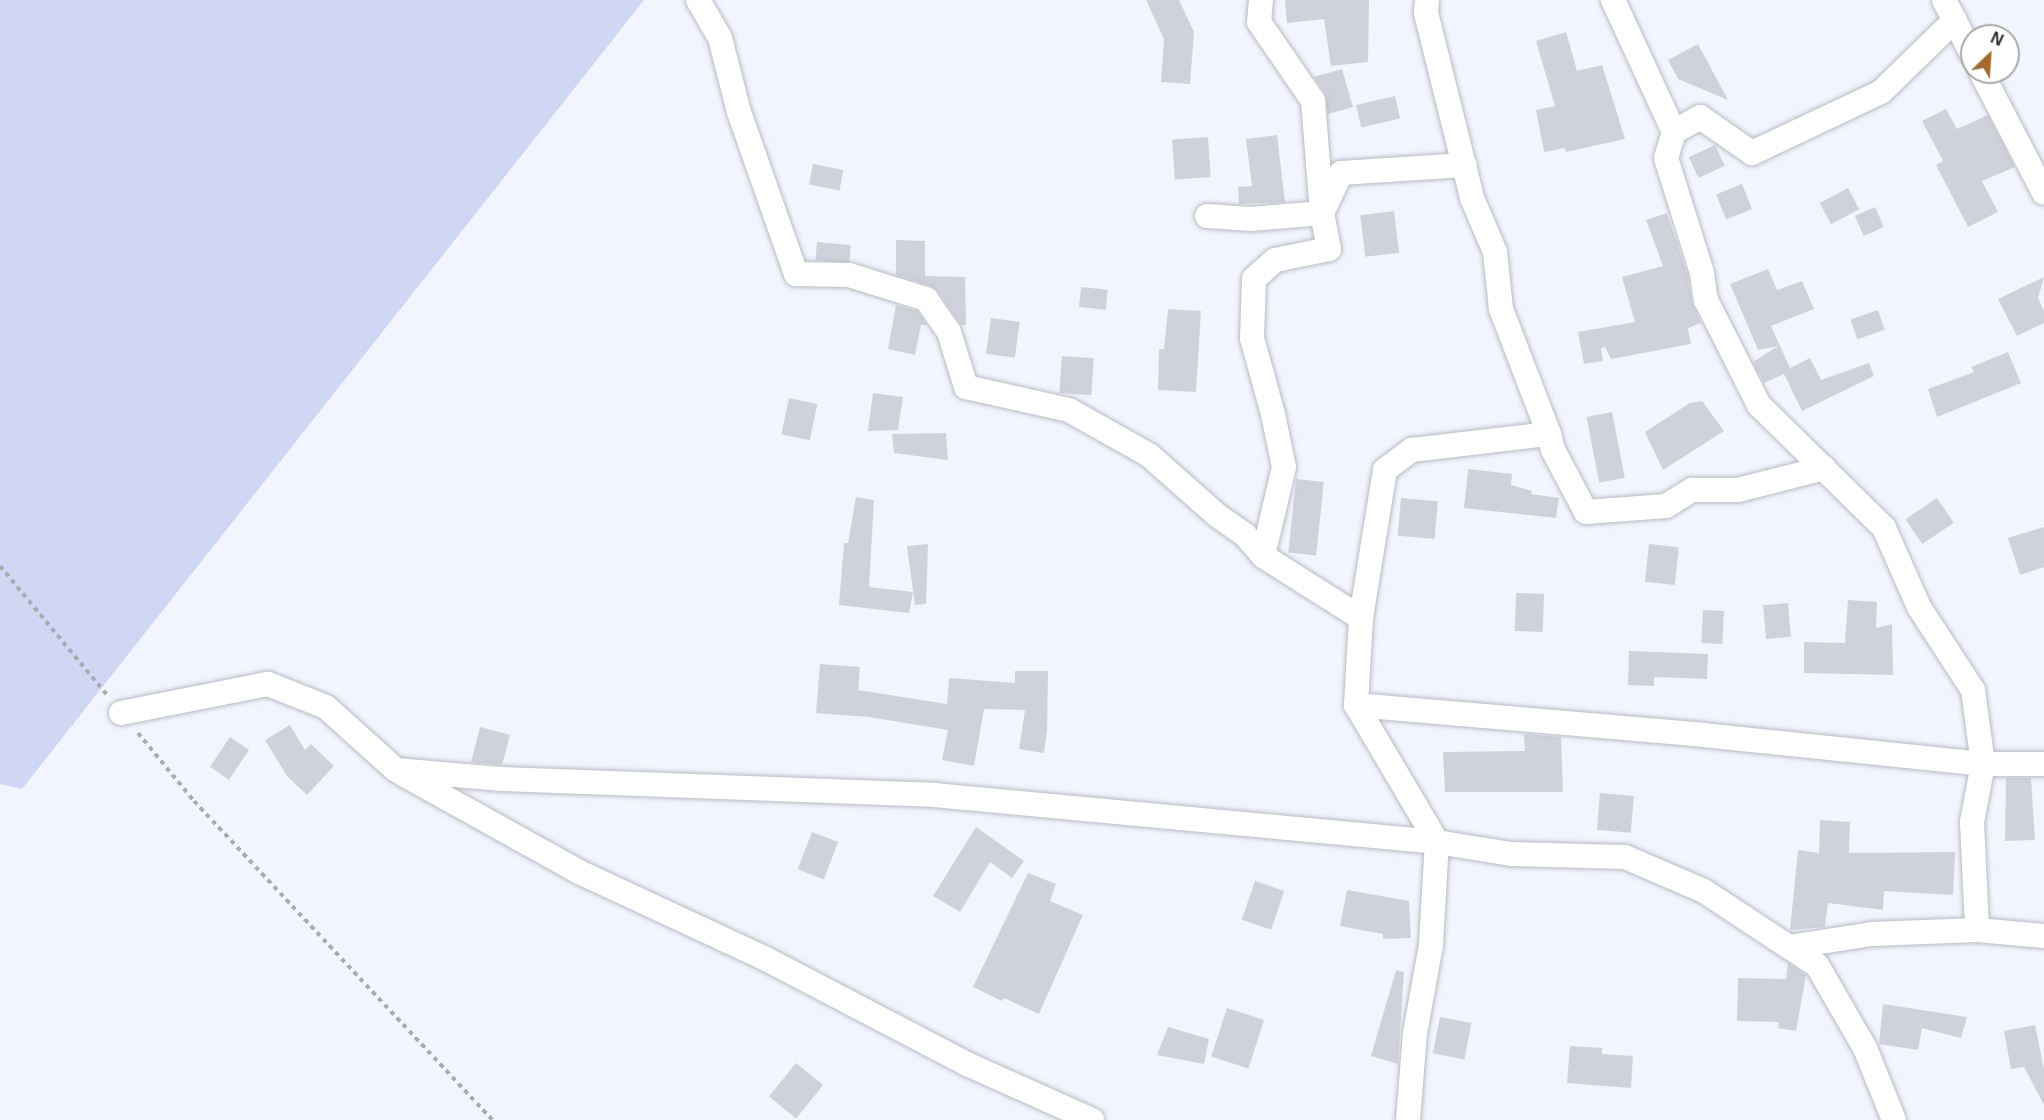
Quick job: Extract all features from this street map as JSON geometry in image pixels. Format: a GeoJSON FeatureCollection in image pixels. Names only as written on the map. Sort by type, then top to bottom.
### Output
{"type":"FeatureCollection","features":[{"type":"Feature","properties":{"kind":"street"},"geometry":{"type":"LineString","coordinates":[[698,0],[720,38],[739,112],[796,274],[849,275],[926,299],[949,332],[966,387],[1069,410],[1149,455],[1218,516],[1245,535],[1263,556],[1361,618]]}},
{"type":"Feature","properties":{"kind":"street"},"geometry":{"type":"LineString","coordinates":[[1261,0],[1259,22],[1313,101],[1322,213],[1329,249],[1275,260],[1254,279],[1252,338],[1273,414],[1284,467],[1263,556]]}},
{"type":"Feature","properties":{"kind":"street"},"geometry":{"type":"LineString","coordinates":[[1427,0],[1426,13],[1473,198],[1495,252],[1501,309],[1553,450],[1586,512],[1666,506],[1692,490],[1738,490],[1824,468]]}},
{"type":"Feature","properties":{"kind":"street"},"geometry":{"type":"LineString","coordinates":[[1613,0],[1674,132],[1666,158],[1702,273],[1706,300],[1759,405],[1884,528],[1919,607],[1973,690],[1983,764],[1972,822],[1977,930]]}},
{"type":"Feature","properties":{"kind":"street"},"geometry":{"type":"LineString","coordinates":[[1674,132],[1700,117],[1752,153],[1881,92],[1950,10],[1960,30]]}},
{"type":"Feature","properties":{"kind":"street"},"geometry":{"type":"LineString","coordinates":[[1987,84],[2044,194]]}},
{"type":"Feature","properties":{"kind":"street"},"geometry":{"type":"LineString","coordinates":[[1322,213],[1341,173],[1465,165]]}},
{"type":"Feature","properties":{"kind":"street"},"geometry":{"type":"LineString","coordinates":[[1207,216],[1251,219],[1322,213]]}},
{"type":"Feature","properties":{"kind":"street"},"geometry":{"type":"LineString","coordinates":[[1408,1120],[1415,1033],[1431,945],[1437,843],[1356,705],[1361,618],[1384,470],[1412,450],[1549,434]]}},
{"type":"Feature","properties":{"kind":"street"},"geometry":{"type":"LineString","coordinates":[[122,713],[268,684],[326,707],[396,770],[579,872],[766,959],[967,1064],[1092,1120]]}},
{"type":"Feature","properties":{"kind":"street"},"geometry":{"type":"LineString","coordinates":[[1356,705],[1703,735],[1983,764],[2044,764]]}},
{"type":"Feature","properties":{"kind":"street"},"geometry":{"type":"LineString","coordinates":[[396,770],[500,779],[934,795],[1437,843],[1511,854],[1624,857],[1704,891],[1817,965],[1865,1048],[1894,1120]]}},
{"type":"Feature","properties":{"kind":"street"},"geometry":{"type":"LineString","coordinates":[[1789,947],[1872,934],[1977,930],[2044,936]]}},
{"type":"Feature","properties":{"kind":"path"},"geometry":{"type":"LineString","coordinates":[[0,566],[194,801],[492,1120]]}},
{"type":"Feature","properties":{"kind":"shaded area"},"geometry":{"type":"Polygon","coordinates":[[[0,0],[644,0],[22,789],[0,784],[0,0]]]}},
{"type":"Feature","properties":{"kind":"building"},"geometry":{"type":"Polygon","coordinates":[[[1146,0],[1179,0],[1194,32],[1190,84],[1161,82],[1164,39],[1146,0]]]}},
{"type":"Feature","properties":{"kind":"building"},"geometry":{"type":"Polygon","coordinates":[[[1285,0],[1369,0],[1368,62],[1331,66],[1324,19],[1287,23],[1285,0]]]}},
{"type":"Feature","properties":{"kind":"building"},"geometry":{"type":"Polygon","coordinates":[[[1566,32],[1577,71],[1602,65],[1625,139],[1566,152],[1565,148],[1544,152],[1536,110],[1555,106],[1536,41],[1566,32]]]}},
{"type":"Feature","properties":{"kind":"building"},"geometry":{"type":"Polygon","coordinates":[[[1698,44],[1728,100],[1678,79],[1668,60],[1698,44]]]}},
{"type":"Feature","properties":{"kind":"building"},"geometry":{"type":"Polygon","coordinates":[[[1342,69],[1353,107],[1328,114],[1325,93],[1314,77],[1342,69]]]}},
{"type":"Feature","properties":{"kind":"building"},"geometry":{"type":"Polygon","coordinates":[[[1395,96],[1400,118],[1361,127],[1356,105],[1395,96]]]}},
{"type":"Feature","properties":{"kind":"building"},"geometry":{"type":"Polygon","coordinates":[[[1946,109],[1957,129],[1988,115],[2015,167],[1982,181],[1998,212],[1968,227],[1936,165],[1943,161],[1922,121],[1946,109]]]}},
{"type":"Feature","properties":{"kind":"building"},"geometry":{"type":"Polygon","coordinates":[[[1277,135],[1285,202],[1239,204],[1238,187],[1252,186],[1246,139],[1277,135]]]}},
{"type":"Feature","properties":{"kind":"building"},"geometry":{"type":"Polygon","coordinates":[[[1208,137],[1211,177],[1175,179],[1172,140],[1208,137]]]}},
{"type":"Feature","properties":{"kind":"building"},"geometry":{"type":"Polygon","coordinates":[[[1715,145],[1725,166],[1698,178],[1689,157],[1715,145]]]}},
{"type":"Feature","properties":{"kind":"building"},"geometry":{"type":"Polygon","coordinates":[[[813,164],[843,170],[839,191],[809,185],[813,164]]]}},
{"type":"Feature","properties":{"kind":"building"},"geometry":{"type":"Polygon","coordinates":[[[1742,184],[1752,209],[1726,220],[1716,194],[1742,184]]]}},
{"type":"Feature","properties":{"kind":"building"},"geometry":{"type":"Polygon","coordinates":[[[1848,188],[1859,209],[1831,224],[1820,203],[1848,188]]]}},
{"type":"Feature","properties":{"kind":"building"},"geometry":{"type":"Polygon","coordinates":[[[1875,207],[1884,227],[1864,236],[1855,216],[1875,207]]]}},
{"type":"Feature","properties":{"kind":"building"},"geometry":{"type":"Polygon","coordinates":[[[1394,211],[1399,253],[1365,257],[1360,215],[1394,211]]]}},
{"type":"Feature","properties":{"kind":"building"},"geometry":{"type":"Polygon","coordinates":[[[1667,213],[1688,276],[1692,302],[1701,323],[1688,328],[1691,344],[1611,359],[1605,347],[1601,348],[1603,361],[1584,364],[1578,332],[1635,322],[1622,277],[1663,266],[1646,220],[1667,213]]]}},
{"type":"Feature","properties":{"kind":"building"},"geometry":{"type":"Polygon","coordinates":[[[896,240],[925,241],[925,276],[965,277],[966,325],[961,325],[938,291],[931,286],[896,275],[896,240]]]}},
{"type":"Feature","properties":{"kind":"building"},"geometry":{"type":"Polygon","coordinates":[[[817,242],[851,245],[849,263],[815,260],[817,242]]]}},
{"type":"Feature","properties":{"kind":"building"},"geometry":{"type":"Polygon","coordinates":[[[1768,269],[1777,290],[1802,281],[1814,309],[1771,326],[1790,368],[1810,358],[1821,380],[1869,363],[1874,376],[1802,411],[1784,374],[1764,383],[1753,362],[1778,346],[1758,350],[1730,284],[1768,269]]]}},
{"type":"Feature","properties":{"kind":"building"},"geometry":{"type":"Polygon","coordinates":[[[2044,277],[2038,298],[2044,311],[2044,323],[2017,336],[1998,299],[2044,277]]]}},
{"type":"Feature","properties":{"kind":"building"},"geometry":{"type":"Polygon","coordinates":[[[1081,287],[1108,290],[1106,310],[1079,307],[1081,287]]]}},
{"type":"Feature","properties":{"kind":"building"},"geometry":{"type":"Polygon","coordinates":[[[896,305],[917,311],[927,325],[921,325],[915,355],[888,349],[896,305]]]}},
{"type":"Feature","properties":{"kind":"building"},"geometry":{"type":"Polygon","coordinates":[[[1168,309],[1201,311],[1196,392],[1158,390],[1159,349],[1164,349],[1168,309]]]}},
{"type":"Feature","properties":{"kind":"building"},"geometry":{"type":"Polygon","coordinates":[[[1878,310],[1885,330],[1857,339],[1851,319],[1878,310]]]}},
{"type":"Feature","properties":{"kind":"building"},"geometry":{"type":"Polygon","coordinates":[[[991,318],[1020,322],[1015,358],[986,354],[991,318]]]}},
{"type":"Feature","properties":{"kind":"building"},"geometry":{"type":"Polygon","coordinates":[[[2008,352],[2021,383],[1937,417],[1928,389],[1974,372],[1971,367],[2008,352]]]}},
{"type":"Feature","properties":{"kind":"building"},"geometry":{"type":"Polygon","coordinates":[[[1062,356],[1094,358],[1091,395],[1059,393],[1062,356]]]}},
{"type":"Feature","properties":{"kind":"building"},"geometry":{"type":"Polygon","coordinates":[[[873,393],[903,397],[898,430],[868,431],[873,393]]]}},
{"type":"Feature","properties":{"kind":"building"},"geometry":{"type":"Polygon","coordinates":[[[789,398],[817,404],[810,440],[781,434],[789,398]]]}},
{"type":"Feature","properties":{"kind":"building"},"geometry":{"type":"Polygon","coordinates":[[[1702,401],[1724,431],[1663,470],[1645,432],[1690,403],[1702,401]]]}},
{"type":"Feature","properties":{"kind":"building"},"geometry":{"type":"Polygon","coordinates":[[[1612,412],[1625,478],[1599,483],[1586,417],[1612,412]]]}},
{"type":"Feature","properties":{"kind":"building"},"geometry":{"type":"Polygon","coordinates":[[[946,433],[948,460],[894,453],[892,434],[946,433]]]}},
{"type":"Feature","properties":{"kind":"building"},"geometry":{"type":"Polygon","coordinates":[[[1468,469],[1512,474],[1511,485],[1532,491],[1531,494],[1559,498],[1556,518],[1464,508],[1468,469]]]}},
{"type":"Feature","properties":{"kind":"building"},"geometry":{"type":"Polygon","coordinates":[[[1296,479],[1324,482],[1316,556],[1288,553],[1296,479]]]}},
{"type":"Feature","properties":{"kind":"building"},"geometry":{"type":"Polygon","coordinates":[[[856,497],[874,500],[869,587],[913,592],[909,613],[839,605],[844,543],[848,543],[856,497]]]}},
{"type":"Feature","properties":{"kind":"building"},"geometry":{"type":"Polygon","coordinates":[[[1401,498],[1438,501],[1435,539],[1398,536],[1401,498]]]}},
{"type":"Feature","properties":{"kind":"building"},"geometry":{"type":"Polygon","coordinates":[[[1937,498],[1954,523],[1922,544],[1905,519],[1937,498]]]}},
{"type":"Feature","properties":{"kind":"building"},"geometry":{"type":"Polygon","coordinates":[[[2044,527],[2044,567],[2020,575],[2008,538],[2044,527]]]}},
{"type":"Feature","properties":{"kind":"building"},"geometry":{"type":"Polygon","coordinates":[[[928,544],[926,604],[915,605],[907,546],[928,544]]]}},
{"type":"Feature","properties":{"kind":"building"},"geometry":{"type":"Polygon","coordinates":[[[1649,544],[1679,547],[1675,585],[1645,582],[1649,544]]]}},
{"type":"Feature","properties":{"kind":"building"},"geometry":{"type":"Polygon","coordinates":[[[1516,593],[1544,594],[1543,632],[1515,631],[1516,593]]]}},
{"type":"Feature","properties":{"kind":"building"},"geometry":{"type":"Polygon","coordinates":[[[1848,600],[1877,602],[1876,628],[1892,624],[1893,675],[1804,673],[1804,642],[1845,643],[1848,600]]]}},
{"type":"Feature","properties":{"kind":"building"},"geometry":{"type":"Polygon","coordinates":[[[1788,603],[1791,637],[1766,639],[1763,605],[1788,603]]]}},
{"type":"Feature","properties":{"kind":"building"},"geometry":{"type":"Polygon","coordinates":[[[1703,610],[1724,611],[1722,644],[1701,643],[1703,610]]]}},
{"type":"Feature","properties":{"kind":"building"},"geometry":{"type":"Polygon","coordinates":[[[1629,651],[1708,654],[1707,679],[1654,677],[1654,686],[1628,685],[1629,651]]]}},
{"type":"Feature","properties":{"kind":"building"},"geometry":{"type":"Polygon","coordinates":[[[820,664],[860,667],[858,690],[947,704],[949,678],[1015,683],[1015,671],[1048,671],[1047,731],[1044,753],[1019,749],[1025,710],[984,709],[974,766],[942,760],[948,730],[869,717],[816,713],[820,664]]]}},
{"type":"Feature","properties":{"kind":"building"},"geometry":{"type":"Polygon","coordinates":[[[290,725],[305,750],[311,744],[334,766],[307,795],[287,776],[265,740],[290,725]]]}},
{"type":"Feature","properties":{"kind":"building"},"geometry":{"type":"Polygon","coordinates":[[[480,727],[510,735],[502,765],[471,762],[480,727]]]}},
{"type":"Feature","properties":{"kind":"building"},"geometry":{"type":"Polygon","coordinates":[[[1524,734],[1561,737],[1563,792],[1445,792],[1443,752],[1525,751],[1524,734]]]}},
{"type":"Feature","properties":{"kind":"building"},"geometry":{"type":"Polygon","coordinates":[[[230,737],[249,750],[229,780],[210,767],[230,737]]]}},
{"type":"Feature","properties":{"kind":"building"},"geometry":{"type":"Polygon","coordinates":[[[2006,778],[2031,778],[2035,840],[2005,841],[2006,778]]]}},
{"type":"Feature","properties":{"kind":"building"},"geometry":{"type":"Polygon","coordinates":[[[1600,793],[1634,796],[1631,833],[1597,830],[1600,793]]]}},
{"type":"Feature","properties":{"kind":"building"},"geometry":{"type":"Polygon","coordinates":[[[1820,820],[1850,822],[1849,853],[1955,852],[1953,895],[1884,891],[1883,910],[1828,903],[1825,927],[1790,930],[1798,850],[1819,853],[1820,820]]]}},
{"type":"Feature","properties":{"kind":"building"},"geometry":{"type":"Polygon","coordinates":[[[976,827],[1024,861],[1012,878],[990,862],[960,912],[933,896],[976,827]]]}},
{"type":"Feature","properties":{"kind":"building"},"geometry":{"type":"Polygon","coordinates":[[[812,832],[838,842],[824,879],[798,869],[812,832]]]}},
{"type":"Feature","properties":{"kind":"building"},"geometry":{"type":"Polygon","coordinates":[[[1028,873],[1056,884],[1050,901],[1083,915],[1039,1014],[1004,998],[1002,1001],[973,987],[1028,873]]]}},
{"type":"Feature","properties":{"kind":"building"},"geometry":{"type":"Polygon","coordinates":[[[1255,881],[1284,891],[1271,930],[1242,920],[1255,881]]]}},
{"type":"Feature","properties":{"kind":"building"},"geometry":{"type":"Polygon","coordinates":[[[1347,890],[1409,901],[1411,938],[1383,939],[1383,934],[1340,926],[1347,890]]]}},
{"type":"Feature","properties":{"kind":"building"},"geometry":{"type":"Polygon","coordinates":[[[1788,963],[1806,975],[1796,1031],[1778,1028],[1779,1022],[1737,1021],[1738,978],[1786,979],[1788,963]]]}},
{"type":"Feature","properties":{"kind":"building"},"geometry":{"type":"Polygon","coordinates":[[[1396,970],[1404,972],[1398,1064],[1371,1056],[1396,970]]]}},
{"type":"Feature","properties":{"kind":"building"},"geometry":{"type":"Polygon","coordinates":[[[1883,1004],[1967,1017],[1961,1038],[1922,1028],[1918,1050],[1879,1044],[1883,1004]]]}},
{"type":"Feature","properties":{"kind":"building"},"geometry":{"type":"Polygon","coordinates":[[[1227,1008],[1264,1020],[1248,1069],[1211,1057],[1227,1008]]]}},
{"type":"Feature","properties":{"kind":"building"},"geometry":{"type":"Polygon","coordinates":[[[1440,1017],[1471,1023],[1464,1059],[1433,1053],[1440,1017]]]}},
{"type":"Feature","properties":{"kind":"building"},"geometry":{"type":"Polygon","coordinates":[[[2035,1025],[2044,1069],[2044,1105],[2024,1067],[2011,1069],[2004,1031],[2035,1025]]]}},
{"type":"Feature","properties":{"kind":"building"},"geometry":{"type":"Polygon","coordinates":[[[1168,1027],[1209,1039],[1204,1064],[1157,1055],[1168,1027]]]}},
{"type":"Feature","properties":{"kind":"building"},"geometry":{"type":"Polygon","coordinates":[[[1570,1046],[1602,1048],[1602,1054],[1633,1056],[1631,1088],[1567,1083],[1570,1046]]]}},
{"type":"Feature","properties":{"kind":"building"},"geometry":{"type":"Polygon","coordinates":[[[796,1063],[823,1085],[796,1118],[769,1096],[796,1063]]]}}]}
